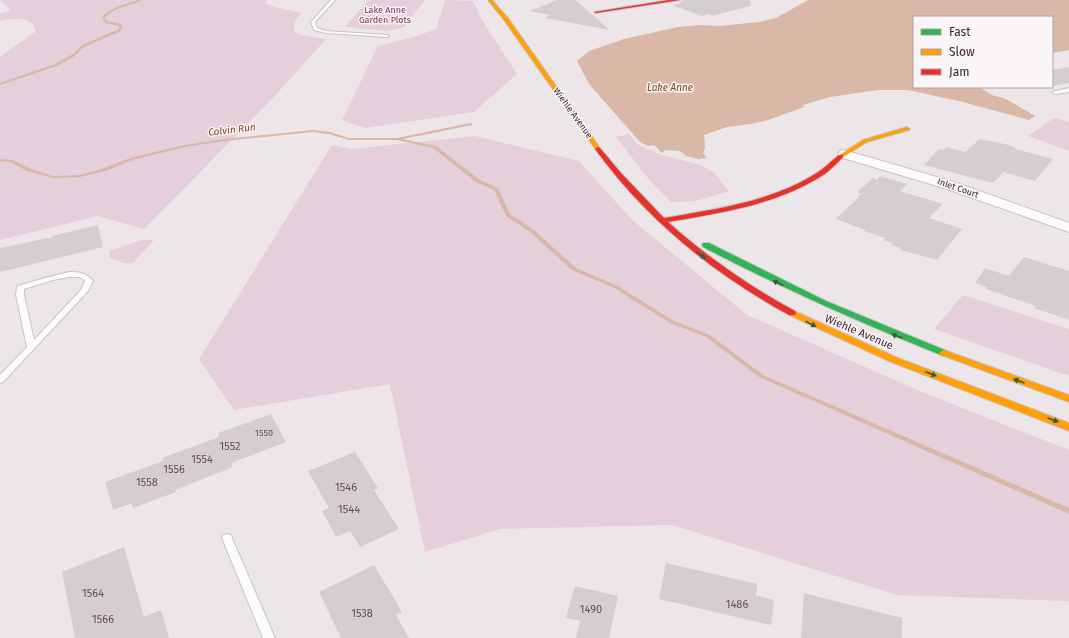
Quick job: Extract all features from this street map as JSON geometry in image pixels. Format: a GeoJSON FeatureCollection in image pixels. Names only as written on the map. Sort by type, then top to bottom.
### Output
{"type":"FeatureCollection","features":[{"type":"Feature","properties":{"kind":"main road","name":"Wiehle Avenue"},"geometry":{"type":"LineString","coordinates":[[490,0],[609,162],[636,195],[661,221],[700,255],[728,276],[806,321],[868,349],[1069,427]]}},
{"type":"Feature","properties":{"kind":"main road"},"geometry":{"type":"LineString","coordinates":[[596,12],[678,0]]}},
{"type":"Feature","properties":{"kind":"main road"},"geometry":{"type":"LineString","coordinates":[[661,221],[693,215],[780,193],[814,177],[844,154],[870,138],[907,129]]}},
{"type":"Feature","properties":{"kind":"main road","name":"Wiehle Avenue"},"geometry":{"type":"LineString","coordinates":[[661,221],[763,276],[848,316],[926,347],[1069,399]]}},
{"type":"Feature","properties":{"kind":"street","name":"Inlet Court"},"geometry":{"type":"LineString","coordinates":[[844,154],[949,185],[1069,228]]}},
{"type":"Feature","properties":{"kind":"lane"},"geometry":{"type":"LineString","coordinates":[[333,0],[313,22],[315,29],[326,32],[387,36]]}},
{"type":"Feature","properties":{"kind":"lane"},"geometry":{"type":"LineString","coordinates":[[1055,92],[1069,90]]}},
{"type":"Feature","properties":{"kind":"lane"},"geometry":{"type":"LineString","coordinates":[[0,380],[84,291],[89,281],[82,275],[71,274],[34,282],[20,288],[20,295],[31,347]]}},
{"type":"Feature","properties":{"kind":"lane"},"geometry":{"type":"LineString","coordinates":[[227,538],[269,638]]}},
{"type":"Feature","properties":{"kind":"green space"},"geometry":{"type":"Polygon","coordinates":[[[0,0],[268,0],[265,3],[275,7],[302,13],[294,22],[294,31],[300,35],[326,39],[273,98],[144,229],[98,216],[0,240],[0,57],[36,31],[34,26],[26,20],[16,19],[0,21],[0,14],[11,10],[0,0]]]}},
{"type":"Feature","properties":{"kind":"green space","name":"Lake Anne Garden Plots"},"geometry":{"type":"Polygon","coordinates":[[[425,0],[404,27],[388,31],[345,27],[368,1],[425,0]]]}},
{"type":"Feature","properties":{"kind":"green space"},"geometry":{"type":"Polygon","coordinates":[[[445,0],[473,1],[482,20],[517,74],[474,112],[365,128],[342,120],[378,46],[414,37],[436,29],[445,0]]]}},
{"type":"Feature","properties":{"kind":"green space"},"geometry":{"type":"Polygon","coordinates":[[[1054,118],[1069,122],[1069,151],[1028,136],[1054,118]]]}},
{"type":"Feature","properties":{"kind":"green space"},"geometry":{"type":"Polygon","coordinates":[[[629,134],[637,144],[661,155],[701,165],[713,172],[729,191],[696,201],[671,202],[650,181],[616,137],[629,134]]]}},
{"type":"Feature","properties":{"kind":"green space"},"geometry":{"type":"Polygon","coordinates":[[[475,136],[579,161],[631,219],[747,315],[922,392],[1069,450],[1069,601],[897,595],[672,525],[500,529],[425,552],[390,384],[234,410],[199,359],[332,145],[351,149],[475,136]]]}},
{"type":"Feature","properties":{"kind":"green space"},"geometry":{"type":"Polygon","coordinates":[[[141,240],[154,240],[133,263],[124,263],[109,258],[110,251],[141,240]]]}},
{"type":"Feature","properties":{"kind":"green space"},"geometry":{"type":"Polygon","coordinates":[[[963,295],[1069,329],[1069,376],[934,329],[963,295]]]}},
{"type":"Feature","properties":{"kind":"water","name":"Lake Anne"},"geometry":{"type":"Polygon","coordinates":[[[808,0],[1069,0],[1069,50],[1053,53],[1053,16],[913,16],[913,88],[981,88],[992,95],[1006,99],[1035,116],[1029,120],[963,102],[908,90],[878,90],[830,97],[803,105],[804,107],[768,120],[727,127],[704,135],[705,148],[703,153],[707,158],[698,159],[686,156],[680,151],[665,150],[662,153],[654,145],[648,146],[640,142],[589,84],[577,61],[589,51],[624,39],[678,27],[701,25],[719,26],[759,22],[776,18],[808,0]]]}},
{"type":"Feature","properties":{"kind":"building"},"geometry":{"type":"Polygon","coordinates":[[[557,0],[575,0],[610,30],[545,18],[550,15],[530,11],[557,0]]]}},
{"type":"Feature","properties":{"kind":"building"},"geometry":{"type":"Polygon","coordinates":[[[684,0],[750,0],[751,6],[712,16],[709,14],[702,16],[672,5],[679,4],[684,0]]]}},
{"type":"Feature","properties":{"kind":"building"},"geometry":{"type":"Polygon","coordinates":[[[1069,67],[1069,83],[1053,86],[1053,70],[1069,67]]]}},
{"type":"Feature","properties":{"kind":"building"},"geometry":{"type":"Polygon","coordinates":[[[980,139],[1009,145],[1016,148],[1015,149],[1053,159],[1035,181],[1003,172],[993,183],[924,165],[939,149],[943,150],[946,147],[965,152],[980,139]]]}},
{"type":"Feature","properties":{"kind":"building"},"geometry":{"type":"Polygon","coordinates":[[[880,176],[907,184],[900,191],[943,204],[929,218],[962,229],[937,260],[900,250],[901,248],[891,245],[893,243],[883,240],[885,238],[836,219],[859,197],[857,197],[861,194],[857,192],[873,178],[877,180],[880,176]]]}},
{"type":"Feature","properties":{"kind":"building"},"geometry":{"type":"Polygon","coordinates":[[[98,225],[103,247],[0,272],[0,248],[53,237],[52,236],[98,225]]]}},
{"type":"Feature","properties":{"kind":"building"},"geometry":{"type":"Polygon","coordinates":[[[1024,257],[1069,271],[1069,320],[1034,308],[1036,306],[986,289],[987,287],[975,283],[985,268],[1009,276],[1024,257]]]}},
{"type":"Feature","properties":{"kind":"building"},"geometry":{"type":"Polygon","coordinates":[[[271,414],[286,442],[231,463],[233,467],[175,490],[176,492],[133,508],[132,503],[113,510],[105,482],[163,461],[162,458],[219,437],[218,433],[271,414]]]}},
{"type":"Feature","properties":{"kind":"building"},"geometry":{"type":"Polygon","coordinates":[[[355,452],[378,488],[374,490],[399,529],[360,547],[350,531],[336,537],[322,511],[329,508],[308,471],[355,452]]]}},
{"type":"Feature","properties":{"kind":"building"},"geometry":{"type":"Polygon","coordinates":[[[124,547],[144,617],[161,610],[169,638],[75,638],[62,572],[124,547]]]}},
{"type":"Feature","properties":{"kind":"building"},"geometry":{"type":"Polygon","coordinates":[[[666,563],[757,584],[756,595],[774,600],[771,625],[659,599],[666,563]]]}},
{"type":"Feature","properties":{"kind":"building"},"geometry":{"type":"Polygon","coordinates":[[[374,565],[402,612],[396,615],[409,638],[341,638],[319,592],[374,565]]]}},
{"type":"Feature","properties":{"kind":"building"},"geometry":{"type":"Polygon","coordinates":[[[575,586],[618,596],[609,638],[576,638],[580,621],[566,618],[575,586]]]}},
{"type":"Feature","properties":{"kind":"building"},"geometry":{"type":"Polygon","coordinates":[[[804,593],[902,618],[902,638],[801,638],[804,593]]]}},
{"type":"Feature","properties":{"kind":"waterway"},"geometry":{"type":"LineString","coordinates":[[0,84],[56,65],[74,55],[83,46],[118,31],[121,28],[120,25],[106,22],[103,18],[115,8],[141,0]]}},
{"type":"Feature","properties":{"kind":"waterway","name":"Colvin Run"},"geometry":{"type":"LineString","coordinates":[[397,139],[471,124]]}},
{"type":"Feature","properties":{"kind":"waterway","name":"Colvin Run"},"geometry":{"type":"LineString","coordinates":[[0,160],[11,161],[29,170],[53,177],[80,176],[103,170],[135,158],[185,146],[224,140],[313,131],[330,133],[349,139],[397,139]]}},
{"type":"Feature","properties":{"kind":"waterway"},"geometry":{"type":"LineString","coordinates":[[397,139],[434,147],[478,181],[496,189],[508,215],[532,231],[574,269],[616,287],[672,322],[708,336],[761,376],[1069,511]]}},
{"type":"Feature","properties":{"kind":"traffic: fast"},"geometry":{"type":"LineString","coordinates":[[706,245],[764,275],[823,302],[944,353]]}},
{"type":"Feature","properties":{"kind":"traffic: slow"},"geometry":{"type":"LineString","coordinates":[[490,0],[506,19],[598,149]]}},
{"type":"Feature","properties":{"kind":"traffic: slow"},"geometry":{"type":"LineString","coordinates":[[841,156],[865,141],[907,129]]}},
{"type":"Feature","properties":{"kind":"traffic: slow"},"geometry":{"type":"LineString","coordinates":[[792,313],[826,330],[894,360],[1069,427]]}},
{"type":"Feature","properties":{"kind":"traffic: slow"},"geometry":{"type":"LineString","coordinates":[[944,353],[1069,399]]}},
{"type":"Feature","properties":{"kind":"traffic: jam"},"geometry":{"type":"LineString","coordinates":[[596,12],[678,0]]}},
{"type":"Feature","properties":{"kind":"traffic: jam"},"geometry":{"type":"LineString","coordinates":[[598,149],[640,198],[662,221],[686,242],[737,281],[792,313]]}},
{"type":"Feature","properties":{"kind":"traffic: jam"},"geometry":{"type":"LineString","coordinates":[[661,221],[741,205],[780,193],[817,176],[841,156]]}}]}
